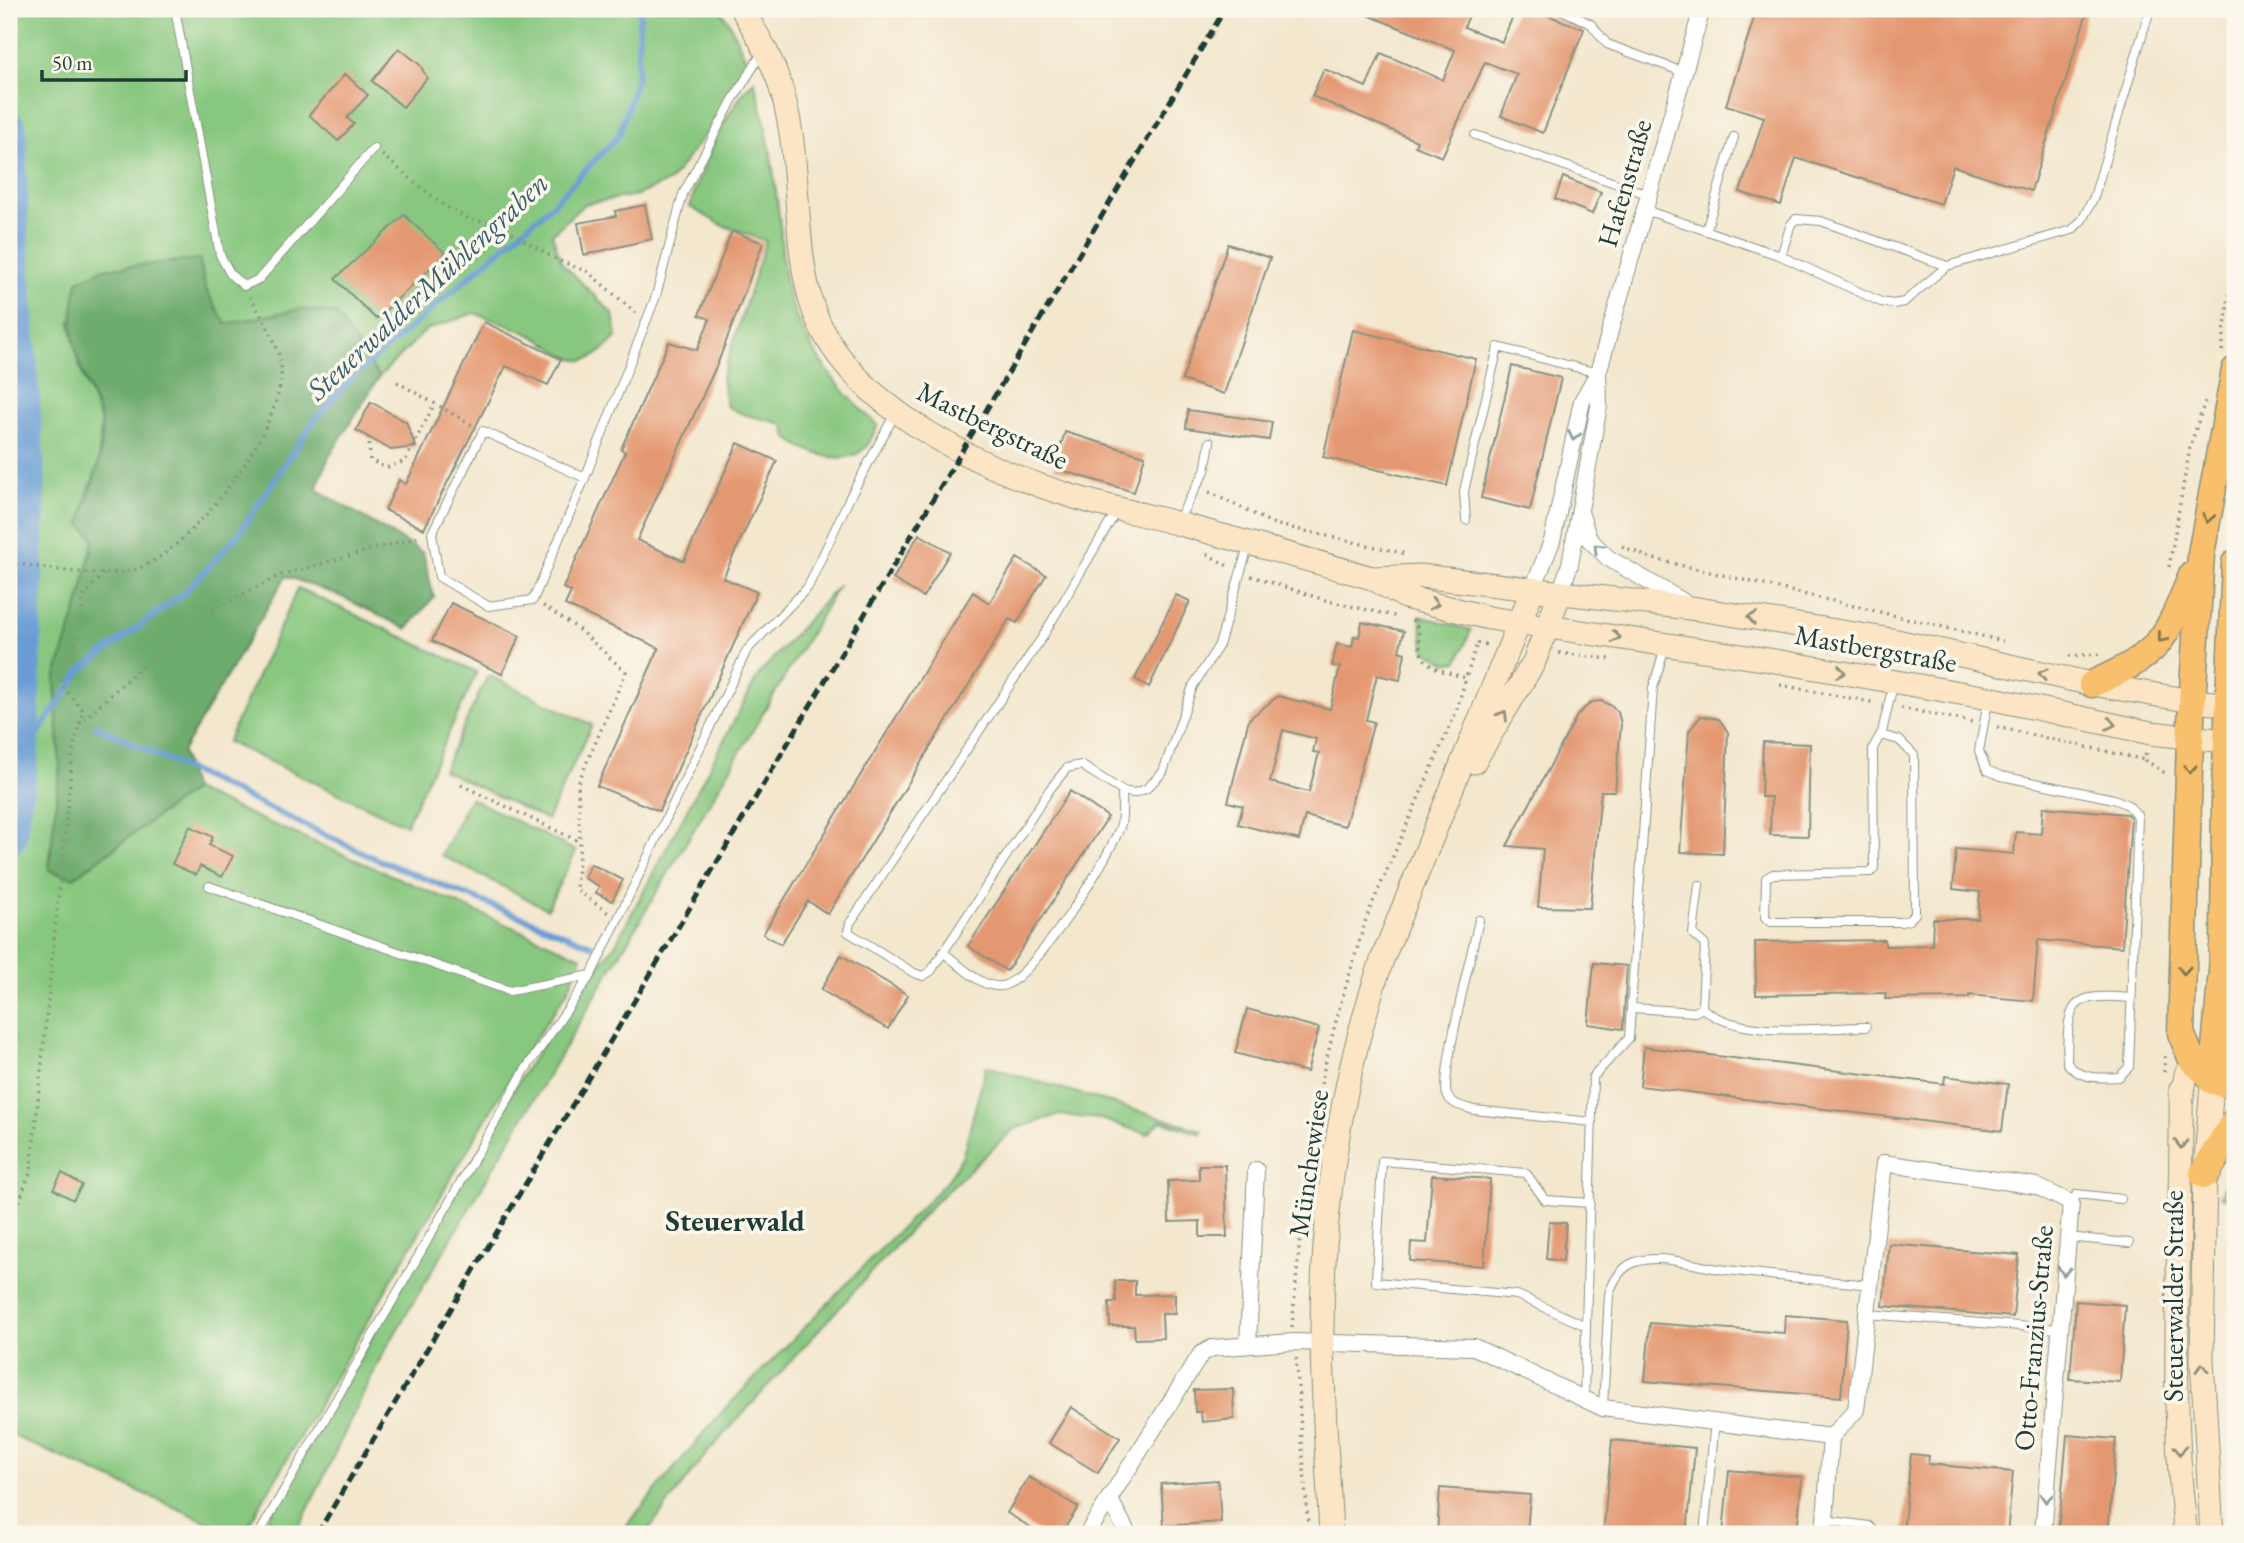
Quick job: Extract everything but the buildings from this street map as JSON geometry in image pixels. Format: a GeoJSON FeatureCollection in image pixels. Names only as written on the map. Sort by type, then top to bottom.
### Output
{"type":"FeatureCollection","features":[{"type":"Feature","properties":{"kind":"highway"},"geometry":{"type":"LineString","coordinates":[[2224,949],[2225,989],[2235,1012]]}},
{"type":"Feature","properties":{"kind":"highway"},"geometry":{"type":"LineString","coordinates":[[2205,1172],[2235,1123]]}},
{"type":"Feature","properties":{"kind":"main road","name":"Mastbergstraße"},"geometry":{"type":"LineString","coordinates":[[742,9],[766,48],[779,81],[791,135],[802,256],[810,300],[831,346],[856,377],[897,412],[1014,475],[1118,510],[1176,523],[1372,578],[1405,597],[1489,618],[1894,682],[2190,738],[2231,742]]}},
{"type":"Feature","properties":{"kind":"main road"},"geometry":{"type":"LineString","coordinates":[[2092,684],[2134,666],[2147,656],[2169,629],[2201,554],[2228,363]]}},
{"type":"Feature","properties":{"kind":"main road","name":"Steuerwalder Straße"},"geometry":{"type":"LineString","coordinates":[[2186,1534],[2180,1440],[2177,1272],[2190,738],[2201,554]]}},
{"type":"Feature","properties":{"kind":"main road","name":"Steuerwalder Straße"},"geometry":{"type":"LineString","coordinates":[[2212,1534],[2202,1360],[2205,1172],[2219,1069],[2233,704],[2235,563]]}},
{"type":"Feature","properties":{"kind":"main road","name":"Mastbergstraße"},"geometry":{"type":"LineString","coordinates":[[1372,578],[1421,576],[1698,609],[1892,640],[2092,684],[2192,701],[2233,704]]}},
{"type":"Feature","properties":{"kind":"main road"},"geometry":{"type":"LineString","coordinates":[[1519,623],[1532,591]]}},
{"type":"Feature","properties":{"kind":"main road"},"geometry":{"type":"LineString","coordinates":[[1549,628],[1560,593]]}},
{"type":"Feature","properties":{"kind":"main road","name":"Münchewiese"},"geometry":{"type":"LineString","coordinates":[[1331,1534],[1322,1343],[1324,1268],[1332,1174],[1356,1043],[1382,960],[1519,623]]}},
{"type":"Feature","properties":{"kind":"main road","name":"Münchewiese"},"geometry":{"type":"LineString","coordinates":[[1442,815],[1539,651],[1549,628]]}},
{"type":"Feature","properties":{"kind":"main road"},"geometry":{"type":"LineString","coordinates":[[2181,1033],[2219,1069]]}},
{"type":"Feature","properties":{"kind":"main road","name":"Steuerwalder Straße"},"geometry":{"type":"LineString","coordinates":[[2182,1103],[2186,1074],[2219,1069]]}},
{"type":"Feature","properties":{"kind":"street","name":"Hafenstraße"},"geometry":{"type":"LineString","coordinates":[[1532,591],[1552,541],[1581,401],[1598,373],[1702,9]]}},
{"type":"Feature","properties":{"kind":"street","name":"Hafenstraße"},"geometry":{"type":"LineString","coordinates":[[1560,593],[1570,564],[1599,406],[1598,373]]}},
{"type":"Feature","properties":{"kind":"street"},"geometry":{"type":"LineString","coordinates":[[1579,509],[1589,538],[1608,558],[1698,609]]}},
{"type":"Feature","properties":{"kind":"street","name":"Otto-Franzius-Straße"},"geometry":{"type":"LineString","coordinates":[[1831,1437],[1856,1410],[1884,1163],[2036,1186],[2071,1203],[2043,1534]]}},
{"type":"Feature","properties":{"kind":"street"},"geometry":{"type":"LineString","coordinates":[[1248,1345],[1256,1170]]}},
{"type":"Feature","properties":{"kind":"street"},"geometry":{"type":"LineString","coordinates":[[1087,1534],[1201,1354],[1212,1348],[1322,1343],[1474,1347],[1603,1408],[1831,1437],[1824,1527]]}},
{"type":"Feature","properties":{"kind":"street"},"geometry":{"type":"LineString","coordinates":[[1108,1498],[1128,1534]]}},
{"type":"Feature","properties":{"kind":"lane"},"geometry":{"type":"LineString","coordinates":[[175,9],[220,255],[232,275],[244,286],[259,279],[374,148]]}},
{"type":"Feature","properties":{"kind":"lane"},"geometry":{"type":"LineString","coordinates":[[1560,9],[1591,24],[1607,44],[1683,72]]}},
{"type":"Feature","properties":{"kind":"lane"},"geometry":{"type":"LineString","coordinates":[[1475,135],[1645,202],[1706,231],[1781,256],[1881,302],[1904,302],[1947,266],[2063,234],[2082,220],[2094,197],[2150,9]]}},
{"type":"Feature","properties":{"kind":"lane"},"geometry":{"type":"LineString","coordinates":[[585,478],[482,430],[432,533],[439,577],[488,606],[533,600],[585,478],[656,296],[683,194],[732,101],[766,48]]}},
{"type":"Feature","properties":{"kind":"lane"},"geometry":{"type":"LineString","coordinates":[[1706,231],[1734,137]]}},
{"type":"Feature","properties":{"kind":"lane"},"geometry":{"type":"LineString","coordinates":[[1781,256],[1791,224],[1796,219],[1807,219],[1821,221],[1947,266]]}},
{"type":"Feature","properties":{"kind":"lane"},"geometry":{"type":"LineString","coordinates":[[1466,520],[1464,491],[1498,347],[1598,373]]}},
{"type":"Feature","properties":{"kind":"lane"},"geometry":{"type":"LineString","coordinates":[[259,1534],[526,1070],[591,975],[615,919],[747,650],[808,587],[849,499],[897,412]]}},
{"type":"Feature","properties":{"kind":"lane"},"geometry":{"type":"LineString","coordinates":[[1176,523],[1205,471],[1210,442]]}},
{"type":"Feature","properties":{"kind":"lane"},"geometry":{"type":"LineString","coordinates":[[1118,510],[1089,563],[1043,636],[850,923],[848,932],[923,976],[931,971],[1050,789],[1067,768],[1081,765],[1122,791],[1134,793],[1146,789],[1163,772],[1193,686],[1219,645],[1249,543]]}},
{"type":"Feature","properties":{"kind":"lane"},"geometry":{"type":"LineString","coordinates":[[1584,1399],[1593,1077],[1629,1038],[1653,688],[1666,644]]}},
{"type":"Feature","properties":{"kind":"lane"},"geometry":{"type":"LineString","coordinates":[[1881,735],[1907,745],[1914,755],[1915,914],[1909,920],[1901,922],[1771,922],[1765,917],[1766,878],[1773,874],[1871,872],[1874,868],[1873,748],[1881,735],[1894,682]]}},
{"type":"Feature","properties":{"kind":"lane"},"geometry":{"type":"LineString","coordinates":[[1989,698],[1979,751],[1987,770],[2001,776],[2114,799],[2128,805],[2138,816],[2129,1067],[2119,1077],[2096,1078],[2076,1074],[2067,1063],[2068,1034],[2075,1004],[2082,999],[2102,995],[2131,998]]}},
{"type":"Feature","properties":{"kind":"lane"},"geometry":{"type":"LineString","coordinates":[[943,952],[992,986],[1005,986],[1019,978],[1056,935],[1114,841],[1121,823],[1122,791]]}},
{"type":"Feature","properties":{"kind":"lane"},"geometry":{"type":"LineString","coordinates":[[1699,885],[1693,934],[1705,945],[1702,1008]]}},
{"type":"Feature","properties":{"kind":"lane"},"geometry":{"type":"LineString","coordinates":[[209,886],[510,991],[591,975]]}},
{"type":"Feature","properties":{"kind":"lane"},"geometry":{"type":"LineString","coordinates":[[1479,920],[1449,1060],[1446,1085],[1448,1098],[1474,1110],[1592,1122]]}},
{"type":"Feature","properties":{"kind":"lane"},"geometry":{"type":"LineString","coordinates":[[1632,1007],[1695,1012],[1702,1008]]}},
{"type":"Feature","properties":{"kind":"lane"},"geometry":{"type":"LineString","coordinates":[[1702,1008],[1720,1020],[1743,1027],[1866,1027]]}},
{"type":"Feature","properties":{"kind":"lane"},"geometry":{"type":"LineString","coordinates":[[1586,1326],[1517,1295],[1376,1282],[1382,1161],[1525,1173],[1545,1200],[1590,1203]]}},
{"type":"Feature","properties":{"kind":"lane"},"geometry":{"type":"LineString","coordinates":[[2071,1203],[2077,1194],[2121,1199]]}},
{"type":"Feature","properties":{"kind":"lane"},"geometry":{"type":"LineString","coordinates":[[2067,1237],[2129,1243]]}},
{"type":"Feature","properties":{"kind":"lane"},"geometry":{"type":"LineString","coordinates":[[1603,1408],[1609,1294],[1616,1278],[1629,1265],[1650,1259],[1673,1260],[1720,1269],[1870,1285]]}},
{"type":"Feature","properties":{"kind":"lane"},"geometry":{"type":"LineString","coordinates":[[1865,1314],[2059,1329]]}},
{"type":"Feature","properties":{"kind":"lane"},"geometry":{"type":"LineString","coordinates":[[1704,1534],[1716,1421]]}},
{"type":"Feature","properties":{"kind":"lane"},"geometry":{"type":"LineString","coordinates":[[1824,1527],[1869,1526],[1877,1534]]}},
{"type":"Feature","properties":{"kind":"path"},"geometry":{"type":"LineString","coordinates":[[374,148],[440,203],[469,219],[497,224],[557,260],[588,272],[646,322]]}},
{"type":"Feature","properties":{"kind":"path"},"geometry":{"type":"LineString","coordinates":[[2228,363],[2235,246]]}},
{"type":"Feature","properties":{"kind":"path"},"geometry":{"type":"LineString","coordinates":[[9,563],[105,572],[137,569],[173,549],[204,518],[254,449],[275,407],[281,365],[265,323],[244,286]]}},
{"type":"Feature","properties":{"kind":"path"},"geometry":{"type":"LineString","coordinates":[[397,382],[482,430]]}},
{"type":"Feature","properties":{"kind":"path"},"geometry":{"type":"LineString","coordinates":[[2168,577],[2190,447],[2207,395]]}},
{"type":"Feature","properties":{"kind":"path"},"geometry":{"type":"LineString","coordinates":[[369,437],[370,460],[386,468],[405,461],[435,403]]}},
{"type":"Feature","properties":{"kind":"path"},"geometry":{"type":"LineString","coordinates":[[1197,486],[1274,524],[1408,555]]}},
{"type":"Feature","properties":{"kind":"path"},"geometry":{"type":"LineString","coordinates":[[79,724],[155,654],[220,606],[281,575],[432,533]]}},
{"type":"Feature","properties":{"kind":"path"},"geometry":{"type":"LineString","coordinates":[[1623,545],[1650,558],[2012,643]]}},
{"type":"Feature","properties":{"kind":"path"},"geometry":{"type":"LineString","coordinates":[[1202,551],[1239,572],[1328,601],[1399,617]]}},
{"type":"Feature","properties":{"kind":"path"},"geometry":{"type":"LineString","coordinates":[[9,1228],[31,1170],[73,751],[83,710],[62,686],[61,670],[80,635],[83,597],[105,572]]}},
{"type":"Feature","properties":{"kind":"path"},"geometry":{"type":"LineString","coordinates":[[533,600],[577,628],[626,672],[578,783],[580,842],[576,889],[615,919]]}},
{"type":"Feature","properties":{"kind":"path"},"geometry":{"type":"LineString","coordinates":[[1410,619],[1419,631],[1419,646],[1424,660],[1437,668],[1466,678],[1477,643],[1489,618]]}},
{"type":"Feature","properties":{"kind":"path"},"geometry":{"type":"LineString","coordinates":[[1477,643],[1509,647]]}},
{"type":"Feature","properties":{"kind":"path"},"geometry":{"type":"LineString","coordinates":[[1539,651],[1621,660]]}},
{"type":"Feature","properties":{"kind":"path"},"geometry":{"type":"LineString","coordinates":[[2064,656],[2086,657],[2111,652]]}},
{"type":"Feature","properties":{"kind":"path"},"geometry":{"type":"LineString","coordinates":[[1779,685],[2145,760]]}},
{"type":"Feature","properties":{"kind":"path"},"geometry":{"type":"LineString","coordinates":[[461,785],[580,842]]}},
{"type":"Feature","properties":{"kind":"green space"},"geometry":{"type":"Polygon","coordinates":[[[9,9],[719,9],[729,22],[748,64],[706,133],[670,181],[637,195],[584,204],[552,234],[562,263],[613,314],[617,336],[594,357],[576,360],[567,357],[527,333],[474,313],[426,330],[379,377],[336,314],[301,309],[226,324],[206,290],[199,259],[70,322],[80,368],[101,422],[98,467],[87,493],[81,524],[94,538],[81,596],[55,679],[60,766],[49,870],[74,878],[193,790],[582,957],[567,992],[518,1064],[243,1534],[235,1534],[9,1434],[9,9]]]}},
{"type":"Feature","properties":{"kind":"green space"},"geometry":{"type":"Polygon","coordinates":[[[754,81],[770,152],[785,276],[791,303],[820,361],[847,395],[878,425],[864,449],[855,455],[835,458],[814,453],[787,438],[784,425],[743,414],[726,406],[722,377],[766,241],[722,225],[690,207],[715,140],[734,107],[754,81]]]}},
{"type":"Feature","properties":{"kind":"green space"},"geometry":{"type":"Polygon","coordinates":[[[199,259],[206,290],[226,324],[301,309],[336,314],[379,377],[329,457],[316,489],[423,553],[434,597],[407,629],[340,596],[286,576],[182,752],[193,790],[73,878],[49,870],[60,766],[55,679],[81,596],[94,539],[81,524],[99,461],[102,436],[99,414],[82,372],[73,335],[73,311],[78,281],[103,269],[199,259]]]}},
{"type":"Feature","properties":{"kind":"green space"},"geometry":{"type":"Polygon","coordinates":[[[839,585],[381,1357],[298,1530],[306,1534],[259,1534],[525,1070],[615,945],[759,674],[839,585]]]}},
{"type":"Feature","properties":{"kind":"green space"},"geometry":{"type":"Polygon","coordinates":[[[298,588],[477,672],[406,825],[227,742],[298,588]]]}},
{"type":"Feature","properties":{"kind":"green space"},"geometry":{"type":"Polygon","coordinates":[[[1420,616],[1471,630],[1458,661],[1448,663],[1425,651],[1420,616]]]}},
{"type":"Feature","properties":{"kind":"green space"},"geometry":{"type":"Polygon","coordinates":[[[488,675],[592,725],[547,820],[443,770],[488,675]]]}},
{"type":"Feature","properties":{"kind":"green space"},"geometry":{"type":"Polygon","coordinates":[[[470,798],[576,851],[547,909],[441,855],[470,798]]]}},
{"type":"Feature","properties":{"kind":"green space"},"geometry":{"type":"Polygon","coordinates":[[[986,1066],[1202,1130],[1201,1134],[1161,1121],[1148,1134],[1100,1119],[1058,1115],[1014,1129],[937,1200],[707,1453],[645,1534],[619,1534],[720,1414],[948,1180],[963,1155],[986,1066]]]}},
{"type":"Feature","properties":{"kind":"green space"},"geometry":{"type":"Polygon","coordinates":[[[2235,1162],[2235,1199],[2220,1197],[2233,1164],[2235,1162]]]}},
{"type":"Feature","properties":{"kind":"waterway","name":"SteuerwalderMühlengraben"},"geometry":{"type":"LineString","coordinates":[[21,758],[82,669],[184,593],[238,535],[313,422],[351,379],[551,206],[619,135],[637,77],[640,9]]}},
{"type":"Feature","properties":{"kind":"waterway"},"geometry":{"type":"LineString","coordinates":[[9,129],[11,237],[28,480],[21,758],[9,837]]}},
{"type":"Feature","properties":{"kind":"waterway"},"geometry":{"type":"LineString","coordinates":[[96,726],[374,858],[591,945]]}},
{"type":"Feature","properties":{"kind":"railway"},"geometry":{"type":"LineString","coordinates":[[317,1534],[1225,9]]}},
{"type":"Feature","properties":{"kind":"district","name":"Steuerwald"},"geometry":{"type":"Point","coordinates":[735,1220]}}]}
